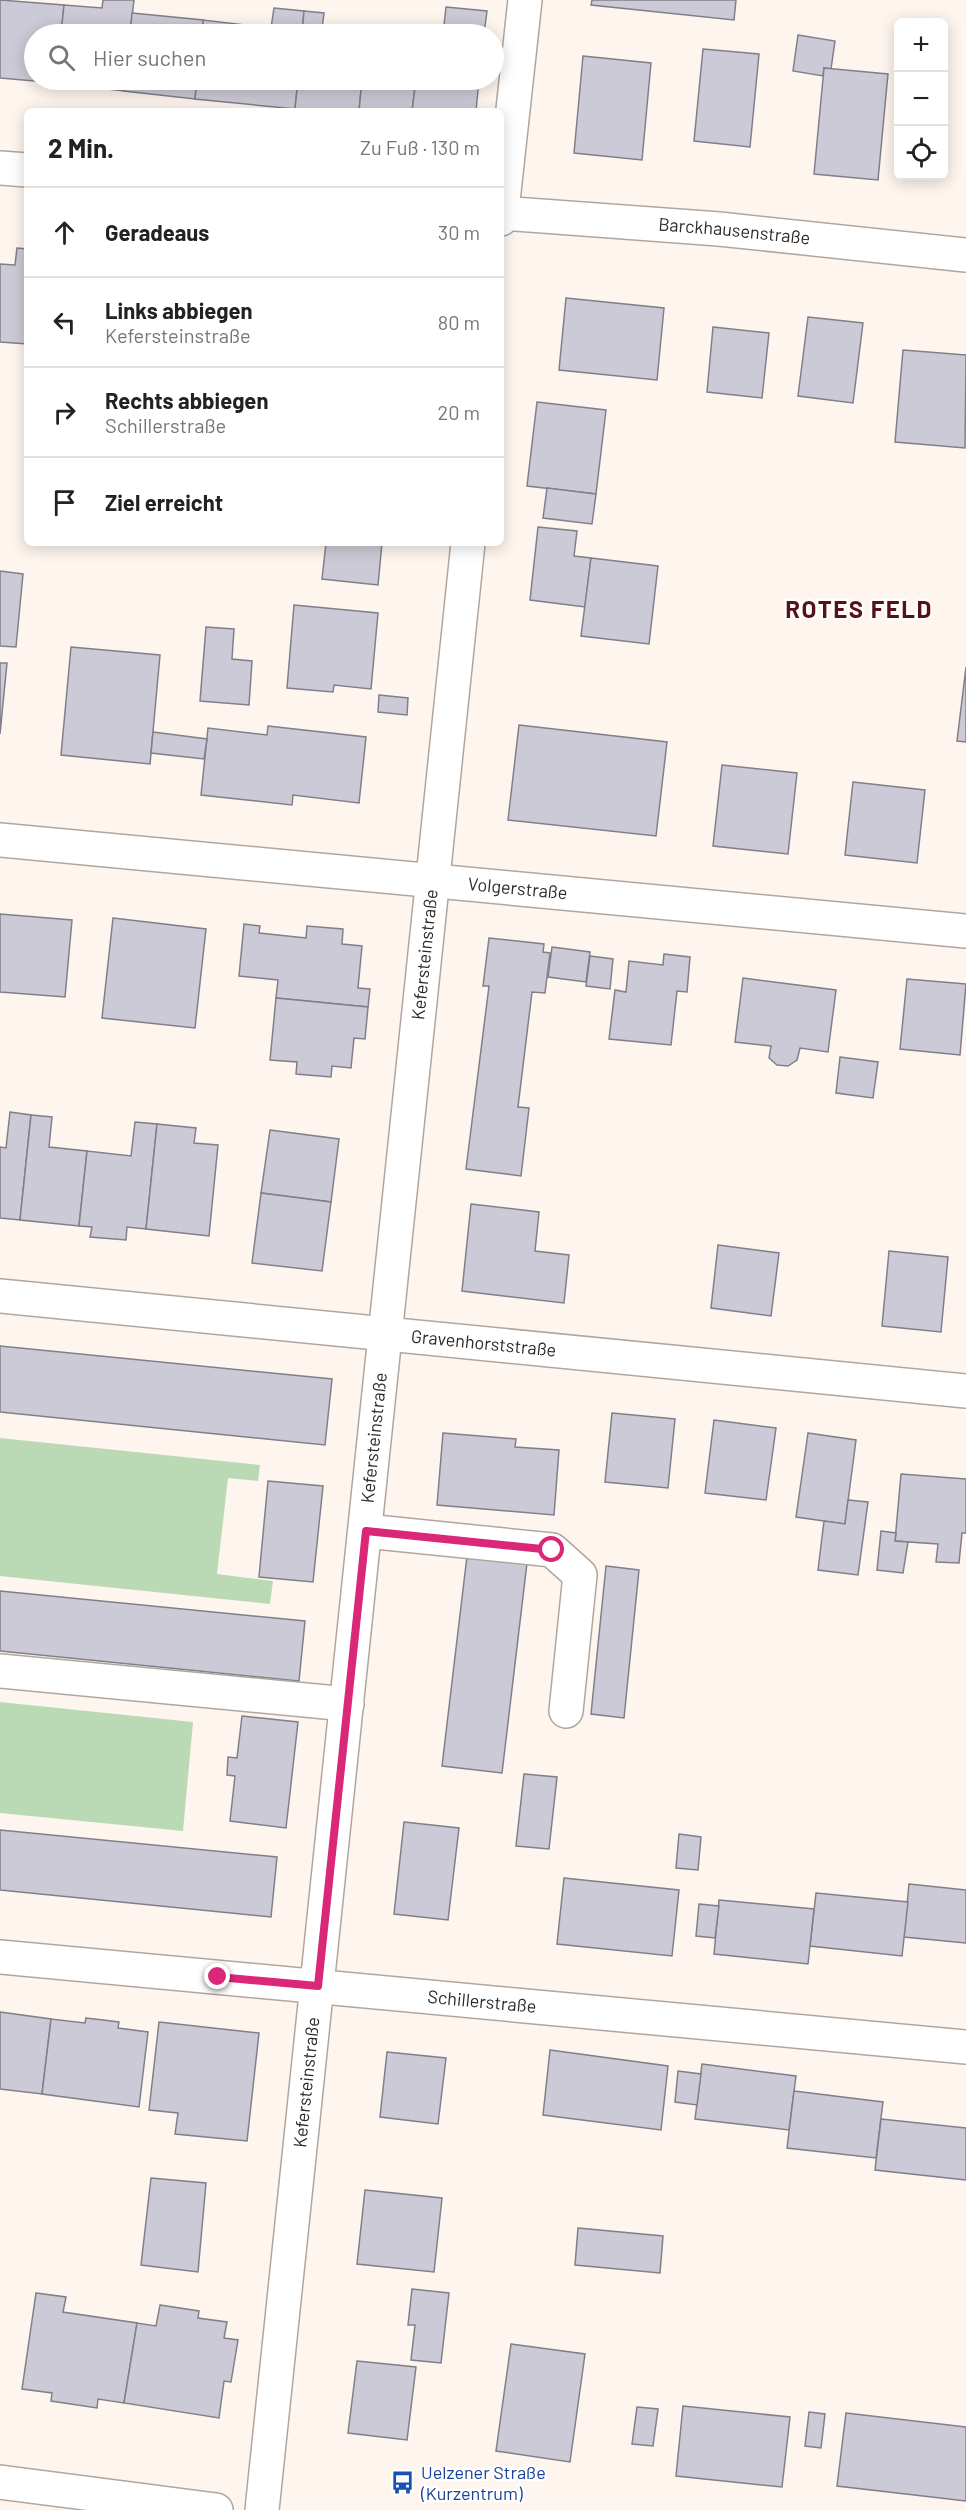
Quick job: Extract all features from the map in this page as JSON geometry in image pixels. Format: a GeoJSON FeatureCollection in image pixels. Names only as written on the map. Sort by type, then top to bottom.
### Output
{"type":"FeatureCollection","features":[{"type":"Feature","properties":{"kind":"street"},"geometry":{"type":"LineString","coordinates":[[504,186],[525,0]]}},
{"type":"Feature","properties":{"kind":"street"},"geometry":{"type":"LineString","coordinates":[[0,168],[24,170]]}},
{"type":"Feature","properties":{"kind":"street","name":"Barckhausenstraße"},"geometry":{"type":"LineString","coordinates":[[504,213],[719,230],[966,255]]}},
{"type":"Feature","properties":{"kind":"street","name":"Kefersteinstraße"},"geometry":{"type":"LineString","coordinates":[[264,2496],[468,546]]}},
{"type":"Feature","properties":{"kind":"street","name":"Volgerstraße"},"geometry":{"type":"LineString","coordinates":[[0,840],[966,931]]}},
{"type":"Feature","properties":{"kind":"street","name":"Gravenhorststraße"},"geometry":{"type":"LineString","coordinates":[[0,1296],[966,1391]]}},
{"type":"Feature","properties":{"kind":"street"},"geometry":{"type":"LineString","coordinates":[[366,1531],[552,1550],[559,1556],[580,1575],[566,1711]]}},
{"type":"Feature","properties":{"kind":"street"},"geometry":{"type":"LineString","coordinates":[[0,1671],[347,1704]]}},
{"type":"Feature","properties":{"kind":"street","name":"Schillerstraße"},"geometry":{"type":"LineString","coordinates":[[0,1957],[966,2047]]}},
{"type":"Feature","properties":{"kind":"street"},"geometry":{"type":"LineString","coordinates":[[0,2482],[216,2510]]}},
{"type":"Feature","properties":{"kind":"green space"},"geometry":{"type":"Polygon","coordinates":[[[0,1438],[260,1465],[258,1481],[228,1478],[217,1574],[273,1581],[270,1604],[0,1576],[0,1438]]]}},
{"type":"Feature","properties":{"kind":"green space"},"geometry":{"type":"Polygon","coordinates":[[[0,1702],[193,1722],[183,1831],[0,1813],[0,1702]]]}},
{"type":"Feature","properties":{"kind":"building"},"geometry":{"type":"Polygon","coordinates":[[[0,0],[64,5],[62,24],[24,24],[24,80],[0,78],[0,0]]]}},
{"type":"Feature","properties":{"kind":"building"},"geometry":{"type":"Polygon","coordinates":[[[103,0],[134,0],[131,24],[62,24],[64,5],[102,8],[103,0]]]}},
{"type":"Feature","properties":{"kind":"building"},"geometry":{"type":"Polygon","coordinates":[[[592,0],[736,0],[734,20],[591,5],[592,0]]]}},
{"type":"Feature","properties":{"kind":"building"},"geometry":{"type":"Polygon","coordinates":[[[446,7],[487,11],[485,24],[444,24],[446,7]]]}},
{"type":"Feature","properties":{"kind":"building"},"geometry":{"type":"Polygon","coordinates":[[[274,8],[304,11],[303,24],[272,24],[274,8]]]}},
{"type":"Feature","properties":{"kind":"building"},"geometry":{"type":"Polygon","coordinates":[[[304,11],[324,13],[323,24],[303,24],[304,11]]]}},
{"type":"Feature","properties":{"kind":"building"},"geometry":{"type":"Polygon","coordinates":[[[132,13],[203,20],[203,24],[131,24],[132,13]]]}},
{"type":"Feature","properties":{"kind":"building"},"geometry":{"type":"Polygon","coordinates":[[[203,20],[237,24],[203,24],[203,20]]]}},
{"type":"Feature","properties":{"kind":"building"},"geometry":{"type":"Polygon","coordinates":[[[798,35],[835,41],[831,69],[824,68],[823,76],[793,71],[798,35]]]}},
{"type":"Feature","properties":{"kind":"building"},"geometry":{"type":"Polygon","coordinates":[[[703,49],[759,54],[750,147],[694,141],[703,49]]]}},
{"type":"Feature","properties":{"kind":"building"},"geometry":{"type":"Polygon","coordinates":[[[583,56],[651,63],[642,160],[574,153],[583,56]]]}},
{"type":"Feature","properties":{"kind":"building"},"geometry":{"type":"Polygon","coordinates":[[[824,68],[888,74],[878,180],[814,174],[824,68]]]}},
{"type":"Feature","properties":{"kind":"building"},"geometry":{"type":"Polygon","coordinates":[[[124,90],[196,90],[195,99],[124,90]]]}},
{"type":"Feature","properties":{"kind":"building"},"geometry":{"type":"Polygon","coordinates":[[[196,90],[297,90],[295,108],[195,99],[196,90]]]}},
{"type":"Feature","properties":{"kind":"building"},"geometry":{"type":"Polygon","coordinates":[[[297,90],[361,90],[359,108],[295,108],[297,90]]]}},
{"type":"Feature","properties":{"kind":"building"},"geometry":{"type":"Polygon","coordinates":[[[361,90],[415,90],[412,108],[359,108],[361,90]]]}},
{"type":"Feature","properties":{"kind":"building"},"geometry":{"type":"Polygon","coordinates":[[[415,90],[478,90],[476,108],[412,108],[415,90]]]}},
{"type":"Feature","properties":{"kind":"building"},"geometry":{"type":"Polygon","coordinates":[[[17,248],[24,249],[24,344],[0,342],[0,264],[15,265],[17,248]]]}},
{"type":"Feature","properties":{"kind":"building"},"geometry":{"type":"Polygon","coordinates":[[[566,298],[664,308],[657,380],[559,370],[566,298]]]}},
{"type":"Feature","properties":{"kind":"building"},"geometry":{"type":"Polygon","coordinates":[[[808,317],[863,323],[853,403],[798,396],[808,317]]]}},
{"type":"Feature","properties":{"kind":"building"},"geometry":{"type":"Polygon","coordinates":[[[713,327],[769,333],[762,398],[707,392],[713,327]]]}},
{"type":"Feature","properties":{"kind":"building"},"geometry":{"type":"Polygon","coordinates":[[[903,350],[966,355],[965,448],[895,442],[903,350]]]}},
{"type":"Feature","properties":{"kind":"building"},"geometry":{"type":"Polygon","coordinates":[[[537,402],[606,410],[596,494],[527,486],[537,402]]]}},
{"type":"Feature","properties":{"kind":"building"},"geometry":{"type":"Polygon","coordinates":[[[547,488],[596,494],[592,524],[543,518],[547,488]]]}},
{"type":"Feature","properties":{"kind":"building"},"geometry":{"type":"Polygon","coordinates":[[[538,527],[577,531],[574,556],[591,558],[585,607],[530,600],[538,527]]]}},
{"type":"Feature","properties":{"kind":"building"},"geometry":{"type":"Polygon","coordinates":[[[326,546],[382,546],[378,585],[322,579],[326,546]]]}},
{"type":"Feature","properties":{"kind":"building"},"geometry":{"type":"Polygon","coordinates":[[[591,558],[658,566],[649,644],[581,636],[591,558]]]}},
{"type":"Feature","properties":{"kind":"building"},"geometry":{"type":"Polygon","coordinates":[[[0,571],[23,574],[16,647],[0,646],[0,571]]]}},
{"type":"Feature","properties":{"kind":"building"},"geometry":{"type":"Polygon","coordinates":[[[294,605],[378,613],[371,689],[334,685],[333,692],[287,688],[294,605]]]}},
{"type":"Feature","properties":{"kind":"building"},"geometry":{"type":"Polygon","coordinates":[[[206,627],[234,629],[232,659],[252,661],[249,705],[200,701],[206,627]]]}},
{"type":"Feature","properties":{"kind":"building"},"geometry":{"type":"Polygon","coordinates":[[[71,647],[160,655],[150,764],[61,755],[71,647]]]}},
{"type":"Feature","properties":{"kind":"building"},"geometry":{"type":"Polygon","coordinates":[[[0,663],[7,663],[0,734],[0,663]]]}},
{"type":"Feature","properties":{"kind":"building"},"geometry":{"type":"Polygon","coordinates":[[[966,667],[966,742],[957,741],[966,667]]]}},
{"type":"Feature","properties":{"kind":"building"},"geometry":{"type":"Polygon","coordinates":[[[379,695],[408,698],[407,715],[378,712],[379,695]]]}},
{"type":"Feature","properties":{"kind":"building"},"geometry":{"type":"Polygon","coordinates":[[[519,725],[667,742],[656,836],[508,820],[519,725]]]}},
{"type":"Feature","properties":{"kind":"building"},"geometry":{"type":"Polygon","coordinates":[[[268,726],[366,737],[359,803],[293,795],[292,805],[201,795],[208,728],[267,735],[268,726]]]}},
{"type":"Feature","properties":{"kind":"building"},"geometry":{"type":"Polygon","coordinates":[[[153,732],[207,739],[204,759],[151,753],[153,732]]]}},
{"type":"Feature","properties":{"kind":"building"},"geometry":{"type":"Polygon","coordinates":[[[722,765],[797,773],[788,854],[713,846],[722,765]]]}},
{"type":"Feature","properties":{"kind":"building"},"geometry":{"type":"Polygon","coordinates":[[[853,782],[925,790],[917,863],[845,855],[853,782]]]}},
{"type":"Feature","properties":{"kind":"building"},"geometry":{"type":"Polygon","coordinates":[[[0,914],[72,920],[65,997],[0,992],[0,914]]]}},
{"type":"Feature","properties":{"kind":"building"},"geometry":{"type":"Polygon","coordinates":[[[113,918],[206,929],[195,1028],[102,1018],[113,918]]]}},
{"type":"Feature","properties":{"kind":"building"},"geometry":{"type":"Polygon","coordinates":[[[244,924],[260,926],[259,933],[306,938],[307,926],[343,929],[342,944],[362,946],[358,988],[370,989],[368,1007],[276,998],[278,980],[239,976],[244,924]]]}},
{"type":"Feature","properties":{"kind":"building"},"geometry":{"type":"Polygon","coordinates":[[[489,938],[544,944],[543,952],[550,953],[545,993],[532,992],[518,1107],[529,1108],[521,1176],[466,1169],[489,986],[483,986],[489,938]]]}},
{"type":"Feature","properties":{"kind":"building"},"geometry":{"type":"Polygon","coordinates":[[[552,947],[590,952],[586,982],[548,977],[552,947]]]}},
{"type":"Feature","properties":{"kind":"building"},"geometry":{"type":"Polygon","coordinates":[[[664,954],[690,957],[687,992],[677,991],[671,1045],[609,1039],[615,990],[626,992],[629,961],[663,965],[664,954]]]}},
{"type":"Feature","properties":{"kind":"building"},"geometry":{"type":"Polygon","coordinates":[[[590,956],[613,959],[610,989],[586,986],[590,956]]]}},
{"type":"Feature","properties":{"kind":"building"},"geometry":{"type":"Polygon","coordinates":[[[743,978],[836,990],[828,1052],[800,1048],[797,1060],[788,1066],[777,1065],[769,1058],[771,1046],[735,1042],[743,978]]]}},
{"type":"Feature","properties":{"kind":"building"},"geometry":{"type":"Polygon","coordinates":[[[907,979],[966,984],[960,1055],[900,1049],[907,979]]]}},
{"type":"Feature","properties":{"kind":"building"},"geometry":{"type":"Polygon","coordinates":[[[276,998],[368,1007],[365,1039],[354,1038],[351,1068],[332,1066],[331,1077],[296,1074],[297,1062],[270,1060],[276,998]]]}},
{"type":"Feature","properties":{"kind":"building"},"geometry":{"type":"Polygon","coordinates":[[[840,1057],[878,1062],[873,1098],[836,1093],[840,1057]]]}},
{"type":"Feature","properties":{"kind":"building"},"geometry":{"type":"Polygon","coordinates":[[[10,1112],[31,1115],[20,1220],[0,1218],[0,1147],[6,1148],[10,1112]]]}},
{"type":"Feature","properties":{"kind":"building"},"geometry":{"type":"Polygon","coordinates":[[[31,1115],[52,1117],[49,1147],[87,1151],[79,1226],[20,1220],[31,1115]]]}},
{"type":"Feature","properties":{"kind":"building"},"geometry":{"type":"Polygon","coordinates":[[[135,1122],[157,1124],[146,1229],[127,1227],[126,1240],[90,1237],[92,1227],[79,1226],[87,1151],[131,1156],[135,1122]]]}},
{"type":"Feature","properties":{"kind":"building"},"geometry":{"type":"Polygon","coordinates":[[[157,1124],[196,1128],[194,1143],[218,1145],[209,1236],[146,1229],[157,1124]]]}},
{"type":"Feature","properties":{"kind":"building"},"geometry":{"type":"Polygon","coordinates":[[[270,1130],[339,1139],[331,1202],[261,1193],[270,1130]]]}},
{"type":"Feature","properties":{"kind":"building"},"geometry":{"type":"Polygon","coordinates":[[[261,1193],[331,1202],[322,1271],[252,1263],[261,1193]]]}},
{"type":"Feature","properties":{"kind":"building"},"geometry":{"type":"Polygon","coordinates":[[[471,1204],[539,1212],[535,1251],[569,1255],[564,1303],[462,1291],[471,1204]]]}},
{"type":"Feature","properties":{"kind":"building"},"geometry":{"type":"Polygon","coordinates":[[[718,1245],[779,1253],[771,1316],[711,1308],[718,1245]]]}},
{"type":"Feature","properties":{"kind":"building"},"geometry":{"type":"Polygon","coordinates":[[[889,1251],[948,1257],[941,1332],[882,1326],[889,1251]]]}},
{"type":"Feature","properties":{"kind":"building"},"geometry":{"type":"Polygon","coordinates":[[[0,1346],[332,1379],[325,1445],[0,1412],[0,1346]]]}},
{"type":"Feature","properties":{"kind":"building"},"geometry":{"type":"Polygon","coordinates":[[[612,1413],[675,1419],[668,1488],[605,1482],[612,1413]]]}},
{"type":"Feature","properties":{"kind":"building"},"geometry":{"type":"Polygon","coordinates":[[[714,1420],[776,1428],[766,1500],[705,1493],[714,1420]]]}},
{"type":"Feature","properties":{"kind":"building"},"geometry":{"type":"Polygon","coordinates":[[[443,1433],[516,1439],[515,1447],[559,1450],[554,1515],[437,1505],[443,1433]]]}},
{"type":"Feature","properties":{"kind":"building"},"geometry":{"type":"Polygon","coordinates":[[[808,1433],[856,1440],[845,1524],[796,1517],[808,1433]]]}},
{"type":"Feature","properties":{"kind":"building"},"geometry":{"type":"Polygon","coordinates":[[[901,1474],[966,1479],[966,1533],[962,1533],[959,1563],[936,1562],[938,1544],[895,1541],[901,1474]]]}},
{"type":"Feature","properties":{"kind":"building"},"geometry":{"type":"Polygon","coordinates":[[[268,1481],[323,1486],[313,1582],[259,1577],[268,1481]]]}},
{"type":"Feature","properties":{"kind":"building"},"geometry":{"type":"Polygon","coordinates":[[[848,1500],[868,1502],[858,1575],[818,1570],[824,1521],[845,1524],[848,1500]]]}},
{"type":"Feature","properties":{"kind":"building"},"geometry":{"type":"Polygon","coordinates":[[[881,1531],[896,1533],[895,1541],[908,1542],[903,1573],[877,1570],[881,1531]]]}},
{"type":"Feature","properties":{"kind":"building"},"geometry":{"type":"Polygon","coordinates":[[[467,1556],[527,1563],[502,1773],[442,1766],[467,1556]]]}},
{"type":"Feature","properties":{"kind":"building"},"geometry":{"type":"Polygon","coordinates":[[[606,1566],[639,1570],[624,1718],[591,1714],[606,1566]]]}},
{"type":"Feature","properties":{"kind":"building"},"geometry":{"type":"Polygon","coordinates":[[[0,1591],[305,1621],[299,1681],[0,1651],[0,1591]]]}},
{"type":"Feature","properties":{"kind":"building"},"geometry":{"type":"Polygon","coordinates":[[[242,1716],[298,1722],[286,1828],[230,1821],[235,1776],[227,1775],[228,1757],[237,1758],[242,1716]]]}},
{"type":"Feature","properties":{"kind":"building"},"geometry":{"type":"Polygon","coordinates":[[[524,1774],[557,1777],[549,1849],[516,1846],[524,1774]]]}},
{"type":"Feature","properties":{"kind":"building"},"geometry":{"type":"Polygon","coordinates":[[[404,1822],[459,1828],[448,1920],[394,1914],[404,1822]]]}},
{"type":"Feature","properties":{"kind":"building"},"geometry":{"type":"Polygon","coordinates":[[[0,1830],[277,1857],[271,1917],[0,1890],[0,1830]]]}},
{"type":"Feature","properties":{"kind":"building"},"geometry":{"type":"Polygon","coordinates":[[[679,1834],[701,1837],[698,1870],[676,1868],[679,1834]]]}},
{"type":"Feature","properties":{"kind":"building"},"geometry":{"type":"Polygon","coordinates":[[[564,1878],[679,1890],[672,1956],[557,1944],[564,1878]]]}},
{"type":"Feature","properties":{"kind":"building"},"geometry":{"type":"Polygon","coordinates":[[[909,1884],[966,1890],[966,1943],[904,1937],[909,1884]]]}},
{"type":"Feature","properties":{"kind":"building"},"geometry":{"type":"Polygon","coordinates":[[[816,1893],[908,1902],[902,1956],[810,1946],[816,1893]]]}},
{"type":"Feature","properties":{"kind":"building"},"geometry":{"type":"Polygon","coordinates":[[[719,1900],[814,1909],[808,1964],[714,1954],[719,1900]]]}},
{"type":"Feature","properties":{"kind":"building"},"geometry":{"type":"Polygon","coordinates":[[[699,1904],[719,1906],[715,1938],[696,1936],[699,1904]]]}},
{"type":"Feature","properties":{"kind":"building"},"geometry":{"type":"Polygon","coordinates":[[[0,2012],[51,2019],[42,2094],[0,2089],[0,2012]]]}},
{"type":"Feature","properties":{"kind":"building"},"geometry":{"type":"Polygon","coordinates":[[[86,2018],[119,2022],[118,2028],[148,2032],[139,2107],[42,2094],[51,2019],[85,2023],[86,2018]]]}},
{"type":"Feature","properties":{"kind":"building"},"geometry":{"type":"Polygon","coordinates":[[[159,2022],[259,2033],[247,2141],[175,2134],[178,2113],[149,2110],[159,2022]]]}},
{"type":"Feature","properties":{"kind":"building"},"geometry":{"type":"Polygon","coordinates":[[[550,2050],[668,2066],[661,2130],[543,2115],[550,2050]]]}},
{"type":"Feature","properties":{"kind":"building"},"geometry":{"type":"Polygon","coordinates":[[[387,2052],[446,2058],[438,2124],[380,2117],[387,2052]]]}},
{"type":"Feature","properties":{"kind":"building"},"geometry":{"type":"Polygon","coordinates":[[[702,2064],[796,2076],[789,2130],[695,2119],[702,2064]]]}},
{"type":"Feature","properties":{"kind":"building"},"geometry":{"type":"Polygon","coordinates":[[[678,2071],[701,2074],[697,2105],[675,2102],[678,2071]]]}},
{"type":"Feature","properties":{"kind":"building"},"geometry":{"type":"Polygon","coordinates":[[[794,2091],[883,2102],[876,2158],[787,2148],[794,2091]]]}},
{"type":"Feature","properties":{"kind":"building"},"geometry":{"type":"Polygon","coordinates":[[[881,2119],[966,2128],[966,2180],[875,2170],[881,2119]]]}},
{"type":"Feature","properties":{"kind":"building"},"geometry":{"type":"Polygon","coordinates":[[[151,2178],[206,2183],[198,2272],[141,2265],[151,2178]]]}},
{"type":"Feature","properties":{"kind":"building"},"geometry":{"type":"Polygon","coordinates":[[[365,2190],[442,2198],[434,2272],[357,2264],[365,2190]]]}},
{"type":"Feature","properties":{"kind":"building"},"geometry":{"type":"Polygon","coordinates":[[[578,2228],[663,2236],[660,2273],[575,2265],[578,2228]]]}},
{"type":"Feature","properties":{"kind":"building"},"geometry":{"type":"Polygon","coordinates":[[[412,2289],[449,2293],[441,2363],[411,2360],[415,2325],[408,2325],[412,2289]]]}},
{"type":"Feature","properties":{"kind":"building"},"geometry":{"type":"Polygon","coordinates":[[[36,2293],[66,2297],[63,2312],[137,2323],[124,2403],[98,2399],[97,2408],[51,2401],[52,2393],[22,2389],[36,2293]]]}},
{"type":"Feature","properties":{"kind":"building"},"geometry":{"type":"Polygon","coordinates":[[[160,2305],[199,2311],[198,2318],[227,2322],[224,2338],[238,2340],[231,2382],[224,2381],[219,2418],[124,2403],[137,2323],[156,2326],[160,2305]]]}},
{"type":"Feature","properties":{"kind":"building"},"geometry":{"type":"Polygon","coordinates":[[[511,2344],[585,2354],[570,2462],[496,2451],[511,2344]]]}},
{"type":"Feature","properties":{"kind":"building"},"geometry":{"type":"Polygon","coordinates":[[[357,2361],[416,2367],[407,2440],[348,2433],[357,2361]]]}},
{"type":"Feature","properties":{"kind":"building"},"geometry":{"type":"Polygon","coordinates":[[[683,2406],[790,2417],[782,2487],[676,2476],[683,2406]]]}},
{"type":"Feature","properties":{"kind":"building"},"geometry":{"type":"Polygon","coordinates":[[[637,2407],[658,2409],[653,2446],[632,2444],[637,2407]]]}},
{"type":"Feature","properties":{"kind":"building"},"geometry":{"type":"Polygon","coordinates":[[[809,2412],[825,2414],[821,2448],[805,2446],[809,2412]]]}},
{"type":"Feature","properties":{"kind":"building"},"geometry":{"type":"Polygon","coordinates":[[[846,2413],[966,2427],[966,2501],[837,2486],[846,2413]]]}},
{"type":"Feature","properties":{"kind":"place","name":"Uelzener Straße (Kurzentrum)"},"geometry":{"type":"Point","coordinates":[403,2483]}},
{"type":"Feature","properties":{"kind":"district","name":"ROTES FELD"},"geometry":{"type":"Point","coordinates":[859,610]}},
{"type":"Feature","properties":{"kind":"route"},"geometry":{"type":"LineString","coordinates":[[218,1977],[318,1986],[366,1531],[552,1550]]}}]}
